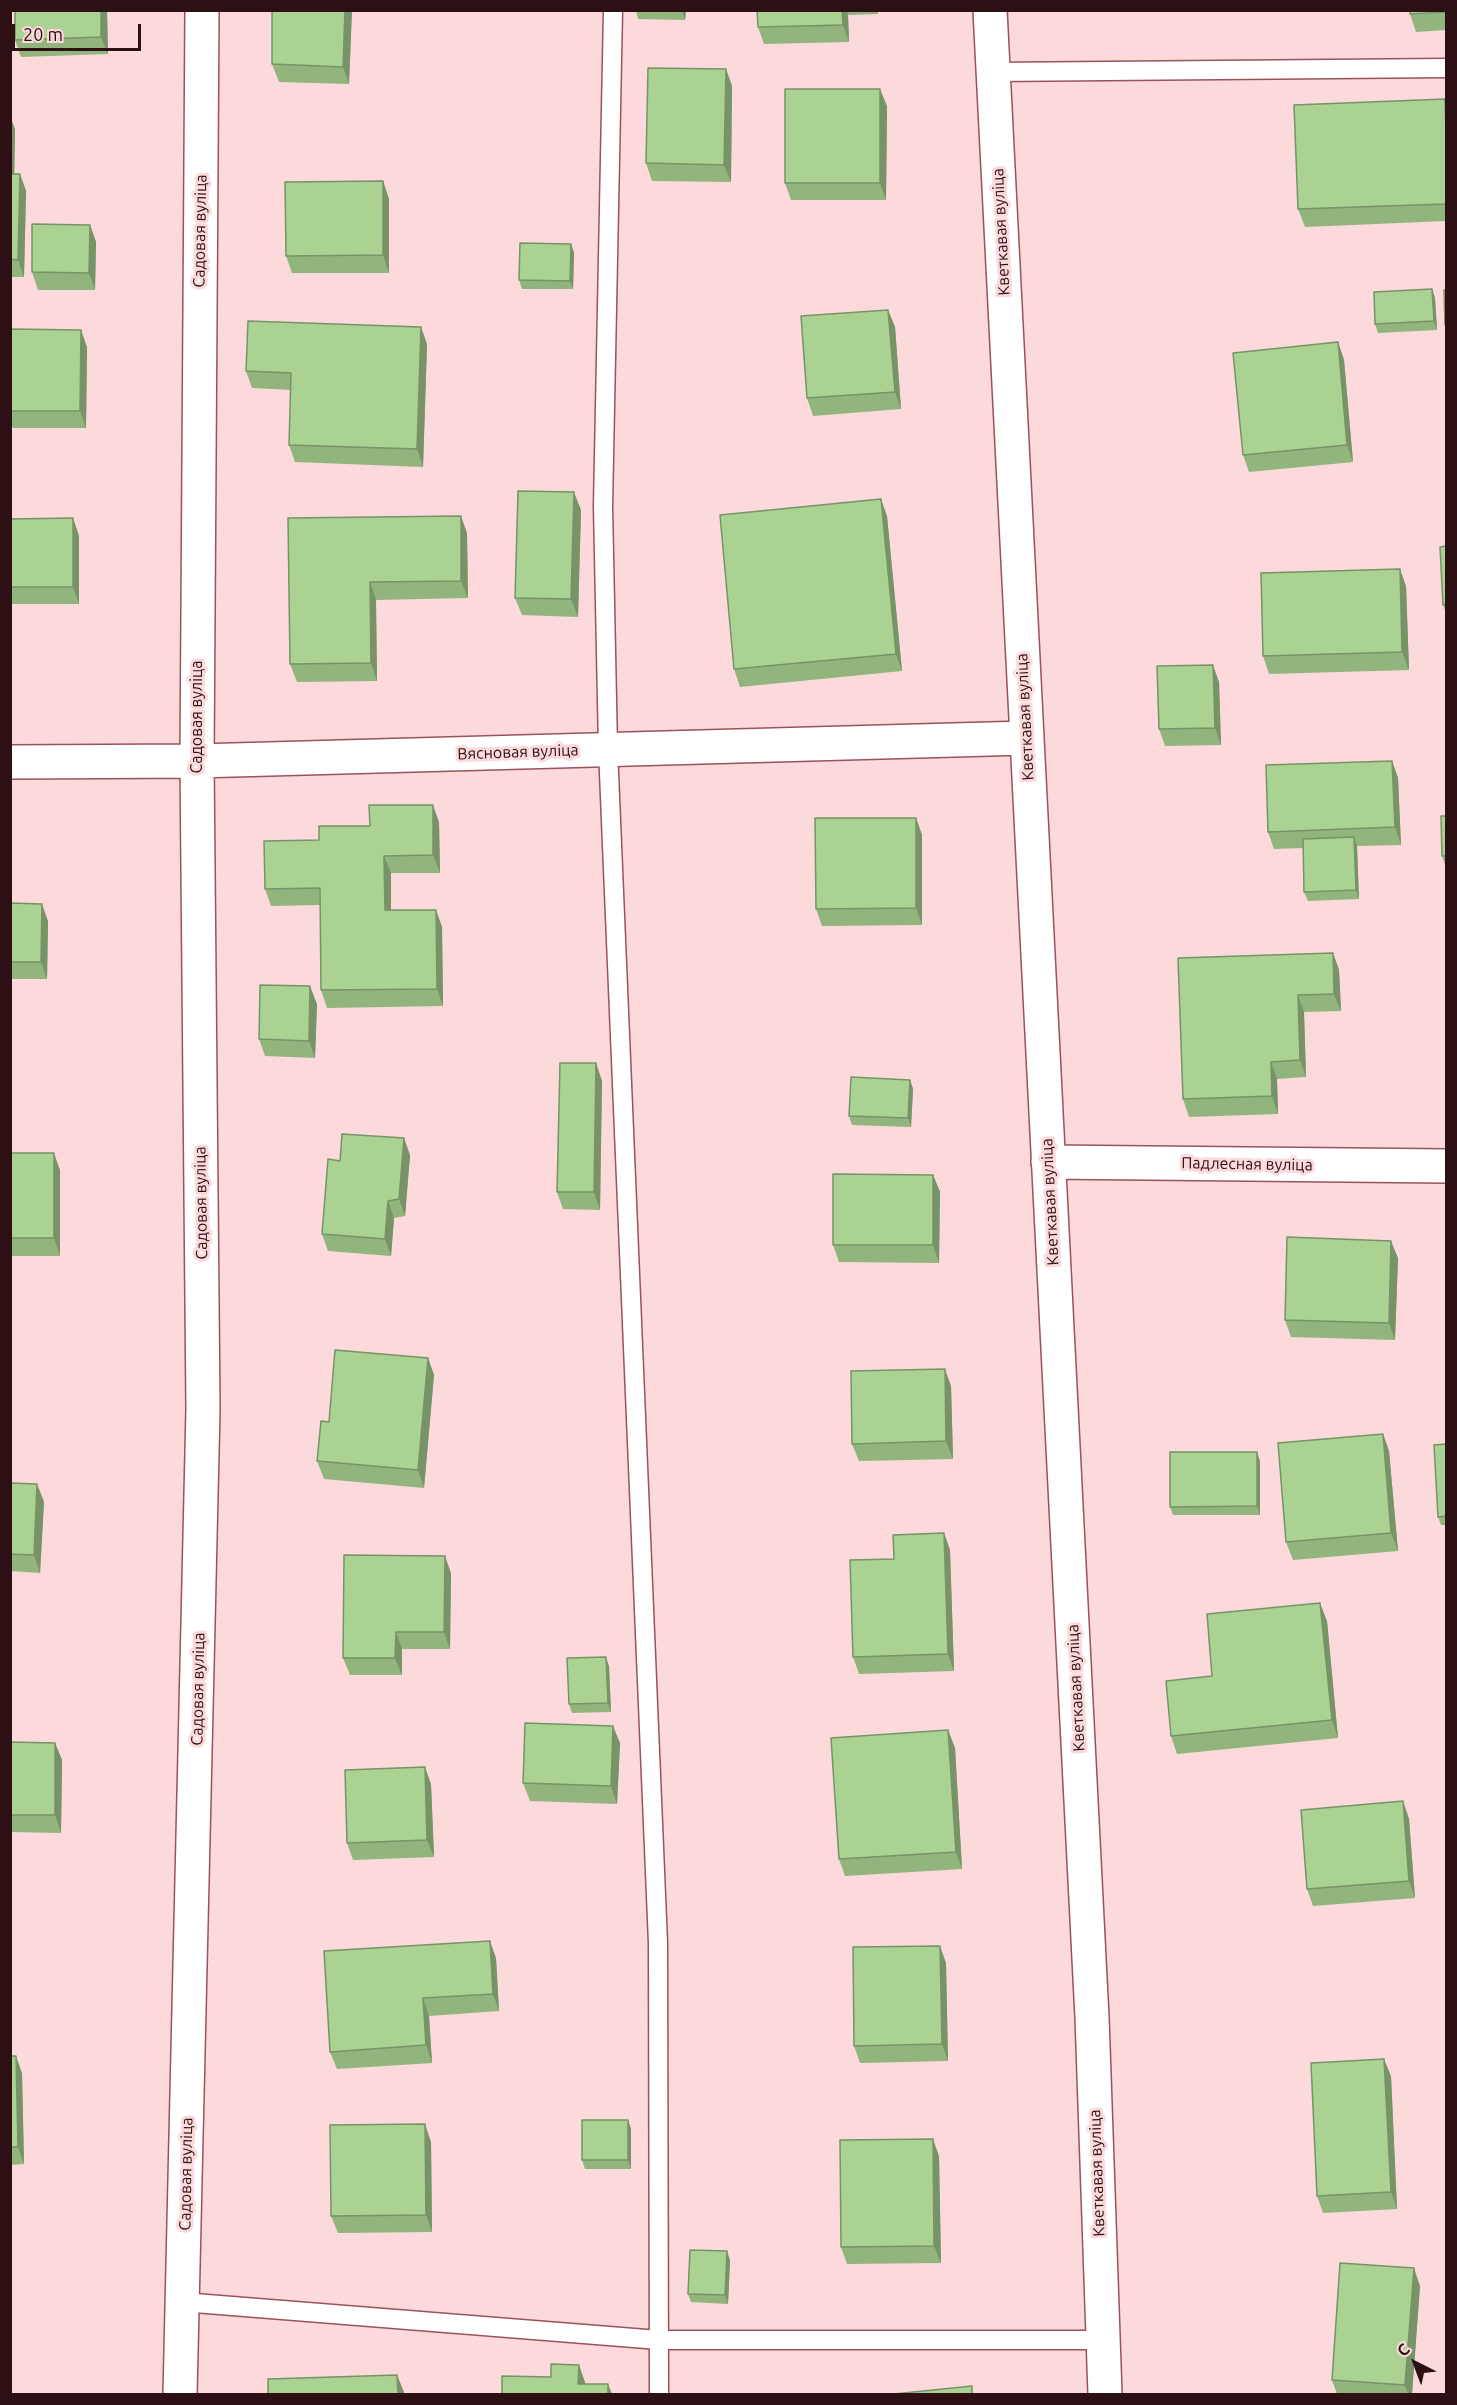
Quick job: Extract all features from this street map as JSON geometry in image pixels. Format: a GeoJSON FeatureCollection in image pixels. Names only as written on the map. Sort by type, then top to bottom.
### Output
{"type":"FeatureCollection","features":[{"type":"Feature","properties":{"kind":"street","name":"Садовая вуліца"},"geometry":{"type":"LineString","coordinates":[[180,2394],[203,1409],[197,761],[202,10]]}},
{"type":"Feature","properties":{"kind":"street","name":"Кветкавая вуліца"},"geometry":{"type":"LineString","coordinates":[[990,10],[1092,2017],[1105,2394]]}},
{"type":"Feature","properties":{"kind":"street","name":"Вясновая вуліца"},"geometry":{"type":"LineString","coordinates":[[10,762],[197,761],[1026,738]]}},
{"type":"Feature","properties":{"kind":"street","name":"Падлесная вуліца"},"geometry":{"type":"LineString","coordinates":[[1048,1162],[1446,1167]]}},
{"type":"Feature","properties":{"kind":"lane"},"geometry":{"type":"LineString","coordinates":[[613,10],[603,506],[608,749],[658,1943],[659,2394]]}},
{"type":"Feature","properties":{"kind":"lane"},"geometry":{"type":"LineString","coordinates":[[993,72],[1446,68]]}},
{"type":"Feature","properties":{"kind":"lane"},"geometry":{"type":"LineString","coordinates":[[182,2302],[658,2340],[1103,2340]]}},
{"type":"Feature","properties":{"kind":"building"},"geometry":{"type":"Polygon","coordinates":[[[15,10],[101,10],[101,37],[15,40],[15,10]]]}},
{"type":"Feature","properties":{"kind":"building"},"geometry":{"type":"Polygon","coordinates":[[[272,10],[345,10],[343,67],[272,64],[272,10]]]}},
{"type":"Feature","properties":{"kind":"building"},"geometry":{"type":"Polygon","coordinates":[[[757,10],[842,10],[843,25],[758,27],[757,10]]]}},
{"type":"Feature","properties":{"kind":"building"},"geometry":{"type":"Polygon","coordinates":[[[1410,10],[1446,10],[1446,12],[1410,14],[1410,10]]]}},
{"type":"Feature","properties":{"kind":"building"},"geometry":{"type":"Polygon","coordinates":[[[648,68],[726,69],[724,165],[646,163],[648,68]]]}},
{"type":"Feature","properties":{"kind":"building"},"geometry":{"type":"Polygon","coordinates":[[[785,89],[880,89],[880,183],[785,183],[785,89]]]}},
{"type":"Feature","properties":{"kind":"building"},"geometry":{"type":"Polygon","coordinates":[[[1445,99],[1446,204],[1298,209],[1294,105],[1445,99]]]}},
{"type":"Feature","properties":{"kind":"building"},"geometry":{"type":"Polygon","coordinates":[[[10,174],[20,174],[18,260],[10,259],[10,174]]]}},
{"type":"Feature","properties":{"kind":"building"},"geometry":{"type":"Polygon","coordinates":[[[383,181],[383,255],[286,256],[285,182],[383,181]]]}},
{"type":"Feature","properties":{"kind":"building"},"geometry":{"type":"Polygon","coordinates":[[[32,224],[90,225],[89,273],[32,272],[32,224]]]}},
{"type":"Feature","properties":{"kind":"building"},"geometry":{"type":"Polygon","coordinates":[[[520,243],[571,244],[570,281],[519,280],[520,243]]]}},
{"type":"Feature","properties":{"kind":"building"},"geometry":{"type":"Polygon","coordinates":[[[1432,289],[1434,321],[1375,324],[1374,292],[1432,289]]]}},
{"type":"Feature","properties":{"kind":"building"},"geometry":{"type":"Polygon","coordinates":[[[1444,290],[1446,290],[1446,325],[1445,325],[1444,290]]]}},
{"type":"Feature","properties":{"kind":"building"},"geometry":{"type":"Polygon","coordinates":[[[888,310],[895,392],[807,398],[801,316],[888,310]]]}},
{"type":"Feature","properties":{"kind":"building"},"geometry":{"type":"Polygon","coordinates":[[[248,321],[421,327],[417,449],[289,445],[291,373],[246,371],[248,321]]]}},
{"type":"Feature","properties":{"kind":"building"},"geometry":{"type":"Polygon","coordinates":[[[10,329],[81,330],[80,411],[10,411],[10,329]]]}},
{"type":"Feature","properties":{"kind":"building"},"geometry":{"type":"Polygon","coordinates":[[[1338,342],[1347,445],[1243,455],[1233,353],[1338,342]]]}},
{"type":"Feature","properties":{"kind":"building"},"geometry":{"type":"Polygon","coordinates":[[[518,491],[574,492],[571,599],[515,598],[518,491]]]}},
{"type":"Feature","properties":{"kind":"building"},"geometry":{"type":"Polygon","coordinates":[[[881,499],[896,654],[734,669],[720,515],[881,499]]]}},
{"type":"Feature","properties":{"kind":"building"},"geometry":{"type":"Polygon","coordinates":[[[461,516],[461,581],[370,582],[371,663],[290,664],[288,518],[461,516]]]}},
{"type":"Feature","properties":{"kind":"building"},"geometry":{"type":"Polygon","coordinates":[[[73,518],[73,587],[10,587],[10,519],[73,518]]]}},
{"type":"Feature","properties":{"kind":"building"},"geometry":{"type":"Polygon","coordinates":[[[1446,546],[1446,604],[1443,605],[1440,547],[1446,546]]]}},
{"type":"Feature","properties":{"kind":"building"},"geometry":{"type":"Polygon","coordinates":[[[1400,569],[1402,652],[1263,656],[1261,573],[1400,569]]]}},
{"type":"Feature","properties":{"kind":"building"},"geometry":{"type":"Polygon","coordinates":[[[1213,665],[1215,728],[1159,729],[1157,666],[1213,665]]]}},
{"type":"Feature","properties":{"kind":"building"},"geometry":{"type":"Polygon","coordinates":[[[1392,761],[1395,827],[1268,832],[1266,765],[1392,761]]]}},
{"type":"Feature","properties":{"kind":"building"},"geometry":{"type":"Polygon","coordinates":[[[369,805],[433,805],[433,855],[384,856],[385,910],[436,910],[437,989],[321,990],[320,888],[265,889],[264,841],[319,840],[319,826],[370,826],[369,805]]]}},
{"type":"Feature","properties":{"kind":"building"},"geometry":{"type":"Polygon","coordinates":[[[1441,816],[1446,816],[1446,856],[1442,856],[1441,816]]]}},
{"type":"Feature","properties":{"kind":"building"},"geometry":{"type":"Polygon","coordinates":[[[815,818],[916,818],[916,908],[816,909],[815,818]]]}},
{"type":"Feature","properties":{"kind":"building"},"geometry":{"type":"Polygon","coordinates":[[[1354,837],[1356,890],[1304,892],[1303,839],[1354,837]]]}},
{"type":"Feature","properties":{"kind":"building"},"geometry":{"type":"Polygon","coordinates":[[[10,903],[42,904],[41,962],[10,962],[10,903]]]}},
{"type":"Feature","properties":{"kind":"building"},"geometry":{"type":"Polygon","coordinates":[[[1333,953],[1334,994],[1298,995],[1300,1060],[1271,1062],[1272,1096],[1183,1099],[1178,958],[1333,953]]]}},
{"type":"Feature","properties":{"kind":"building"},"geometry":{"type":"Polygon","coordinates":[[[260,985],[310,986],[309,1041],[259,1039],[260,985]]]}},
{"type":"Feature","properties":{"kind":"building"},"geometry":{"type":"Polygon","coordinates":[[[560,1063],[596,1063],[594,1192],[557,1192],[560,1063]]]}},
{"type":"Feature","properties":{"kind":"building"},"geometry":{"type":"Polygon","coordinates":[[[851,1077],[910,1080],[908,1118],[849,1116],[851,1077]]]}},
{"type":"Feature","properties":{"kind":"building"},"geometry":{"type":"Polygon","coordinates":[[[342,1134],[404,1138],[399,1199],[388,1201],[385,1239],[322,1234],[328,1159],[340,1161],[342,1134]]]}},
{"type":"Feature","properties":{"kind":"building"},"geometry":{"type":"Polygon","coordinates":[[[10,1153],[54,1153],[54,1238],[10,1238],[10,1153]]]}},
{"type":"Feature","properties":{"kind":"building"},"geometry":{"type":"Polygon","coordinates":[[[833,1174],[933,1175],[933,1245],[833,1245],[833,1174]]]}},
{"type":"Feature","properties":{"kind":"building"},"geometry":{"type":"Polygon","coordinates":[[[1287,1237],[1391,1241],[1389,1323],[1285,1320],[1287,1237]]]}},
{"type":"Feature","properties":{"kind":"building"},"geometry":{"type":"Polygon","coordinates":[[[335,1350],[428,1358],[418,1470],[317,1461],[321,1421],[329,1422],[335,1350]]]}},
{"type":"Feature","properties":{"kind":"building"},"geometry":{"type":"Polygon","coordinates":[[[945,1369],[946,1441],[852,1444],[851,1371],[945,1369]]]}},
{"type":"Feature","properties":{"kind":"building"},"geometry":{"type":"Polygon","coordinates":[[[1383,1434],[1391,1533],[1286,1542],[1278,1443],[1383,1434]]]}},
{"type":"Feature","properties":{"kind":"building"},"geometry":{"type":"Polygon","coordinates":[[[1446,1444],[1446,1516],[1438,1517],[1434,1445],[1446,1444]]]}},
{"type":"Feature","properties":{"kind":"building"},"geometry":{"type":"Polygon","coordinates":[[[1170,1452],[1257,1452],[1257,1506],[1170,1507],[1170,1452]]]}},
{"type":"Feature","properties":{"kind":"building"},"geometry":{"type":"Polygon","coordinates":[[[10,1483],[37,1484],[34,1555],[10,1554],[10,1483]]]}},
{"type":"Feature","properties":{"kind":"building"},"geometry":{"type":"Polygon","coordinates":[[[944,1533],[948,1654],[853,1657],[850,1560],[894,1559],[893,1535],[944,1533]]]}},
{"type":"Feature","properties":{"kind":"building"},"geometry":{"type":"Polygon","coordinates":[[[344,1555],[445,1556],[444,1632],[396,1632],[395,1658],[343,1658],[344,1555]]]}},
{"type":"Feature","properties":{"kind":"building"},"geometry":{"type":"Polygon","coordinates":[[[1320,1603],[1332,1720],[1171,1736],[1166,1681],[1212,1676],[1207,1614],[1320,1603]]]}},
{"type":"Feature","properties":{"kind":"building"},"geometry":{"type":"Polygon","coordinates":[[[606,1657],[608,1703],[569,1704],[567,1658],[606,1657]]]}},
{"type":"Feature","properties":{"kind":"building"},"geometry":{"type":"Polygon","coordinates":[[[525,1723],[613,1726],[611,1786],[523,1783],[525,1723]]]}},
{"type":"Feature","properties":{"kind":"building"},"geometry":{"type":"Polygon","coordinates":[[[948,1730],[956,1852],[839,1859],[831,1738],[948,1730]]]}},
{"type":"Feature","properties":{"kind":"building"},"geometry":{"type":"Polygon","coordinates":[[[10,1742],[55,1743],[55,1815],[10,1815],[10,1742]]]}},
{"type":"Feature","properties":{"kind":"building"},"geometry":{"type":"Polygon","coordinates":[[[425,1767],[427,1840],[347,1843],[345,1770],[425,1767]]]}},
{"type":"Feature","properties":{"kind":"building"},"geometry":{"type":"Polygon","coordinates":[[[1403,1801],[1409,1881],[1307,1889],[1301,1810],[1403,1801]]]}},
{"type":"Feature","properties":{"kind":"building"},"geometry":{"type":"Polygon","coordinates":[[[490,1941],[493,1994],[423,1998],[426,2045],[330,2052],[324,1951],[490,1941]]]}},
{"type":"Feature","properties":{"kind":"building"},"geometry":{"type":"Polygon","coordinates":[[[940,1946],[942,2044],[854,2046],[853,1947],[940,1946]]]}},
{"type":"Feature","properties":{"kind":"building"},"geometry":{"type":"Polygon","coordinates":[[[10,2056],[16,2056],[18,2147],[10,2147],[10,2056]]]}},
{"type":"Feature","properties":{"kind":"building"},"geometry":{"type":"Polygon","coordinates":[[[1384,2059],[1391,2192],[1317,2196],[1311,2063],[1384,2059]]]}},
{"type":"Feature","properties":{"kind":"building"},"geometry":{"type":"Polygon","coordinates":[[[582,2120],[628,2120],[628,2160],[582,2160],[582,2120]]]}},
{"type":"Feature","properties":{"kind":"building"},"geometry":{"type":"Polygon","coordinates":[[[425,2124],[426,2215],[331,2216],[330,2125],[425,2124]]]}},
{"type":"Feature","properties":{"kind":"building"},"geometry":{"type":"Polygon","coordinates":[[[933,2139],[934,2246],[841,2247],[840,2140],[933,2139]]]}},
{"type":"Feature","properties":{"kind":"building"},"geometry":{"type":"Polygon","coordinates":[[[690,2250],[727,2251],[725,2295],[688,2294],[690,2250]]]}},
{"type":"Feature","properties":{"kind":"building"},"geometry":{"type":"Polygon","coordinates":[[[1340,2263],[1414,2268],[1405,2385],[1332,2380],[1340,2263]]]}},
{"type":"Feature","properties":{"kind":"building"},"geometry":{"type":"Polygon","coordinates":[[[551,2364],[579,2365],[578,2384],[608,2384],[608,2394],[502,2394],[502,2376],[551,2377],[551,2364]]]}},
{"type":"Feature","properties":{"kind":"building"},"geometry":{"type":"Polygon","coordinates":[[[397,2375],[398,2394],[268,2394],[268,2379],[397,2375]]]}},
{"type":"Feature","properties":{"kind":"building"},"geometry":{"type":"Polygon","coordinates":[[[972,2386],[972,2394],[894,2394],[972,2386]]]}}]}
